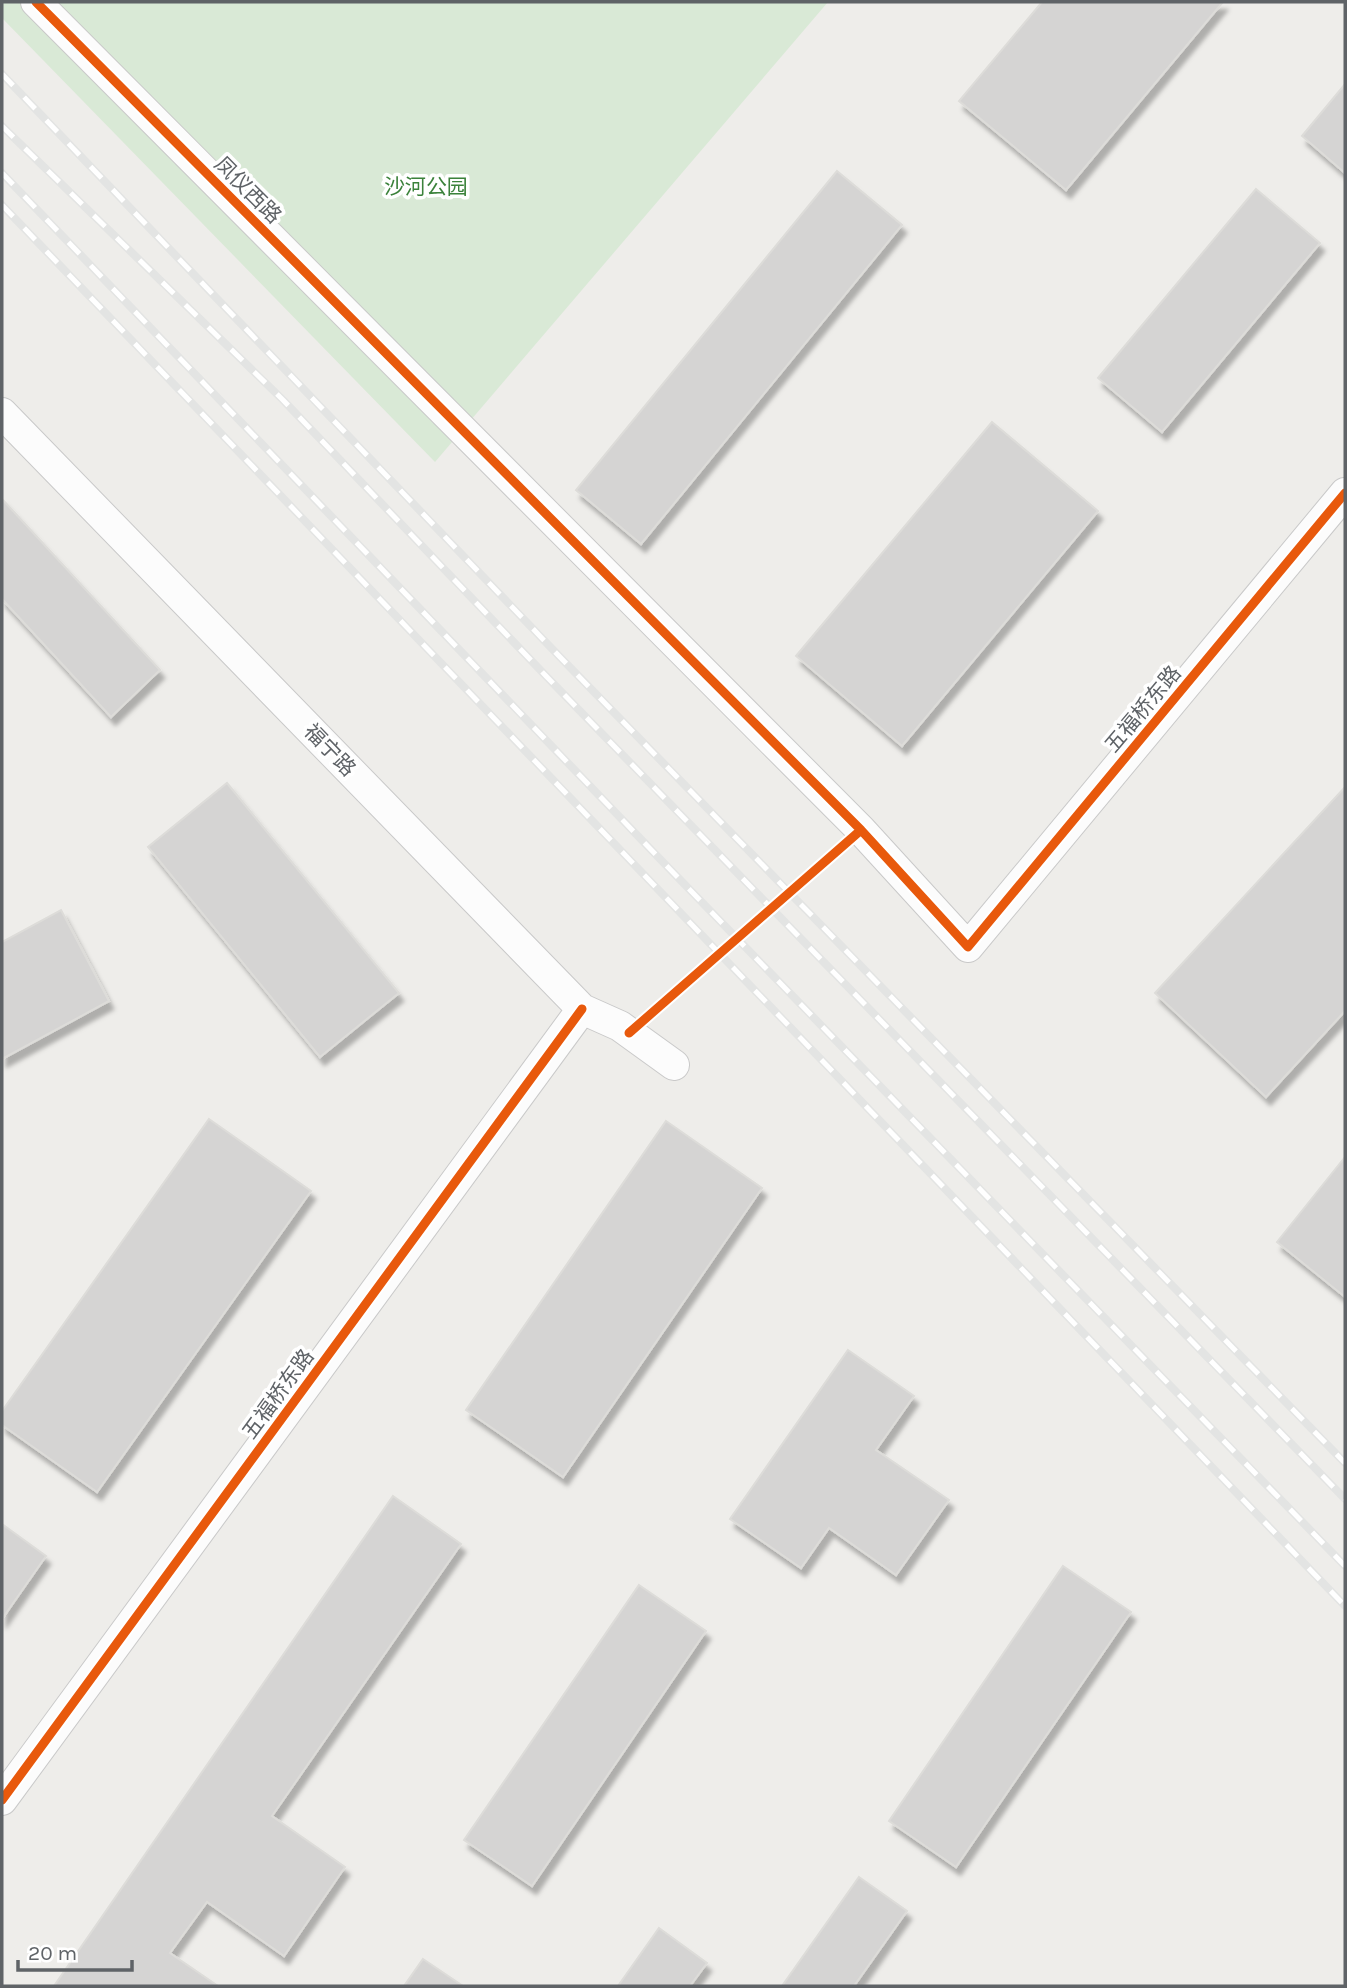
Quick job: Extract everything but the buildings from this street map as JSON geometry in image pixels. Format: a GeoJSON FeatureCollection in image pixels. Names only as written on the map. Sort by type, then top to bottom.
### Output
{"type":"FeatureCollection","features":[{"type":"Feature","properties":{"kind":"street","name":"凤仪西路"},"geometry":{"type":"LineString","coordinates":[[36,2],[861,831],[968,947]]}},
{"type":"Feature","properties":{"kind":"street","name":"福宁路"},"geometry":{"type":"LineString","coordinates":[[2,413],[582,1009],[620,1026],[674,1065]]}},
{"type":"Feature","properties":{"kind":"street","name":"五福桥东路"},"geometry":{"type":"LineString","coordinates":[[968,947],[1345,493]]}},
{"type":"Feature","properties":{"kind":"street","name":"五福桥东路"},"geometry":{"type":"LineString","coordinates":[[2,1800],[582,1009]]}},
{"type":"Feature","properties":{"kind":"green space","name":"沙河公园"},"geometry":{"type":"Polygon","coordinates":[[[2,2],[828,2],[435,462],[2,18],[2,2]]]}},
{"type":"Feature","properties":{"kind":"railway"},"geometry":{"type":"LineString","coordinates":[[2,74],[559,656],[1345,1463]]}},
{"type":"Feature","properties":{"kind":"railway"},"geometry":{"type":"LineString","coordinates":[[2,126],[283,400],[546,676],[1345,1499]]}},
{"type":"Feature","properties":{"kind":"railway"},"geometry":{"type":"LineString","coordinates":[[2,173],[660,859],[1345,1566]]}},
{"type":"Feature","properties":{"kind":"railway"},"geometry":{"type":"LineString","coordinates":[[2,205],[1345,1606]]}},
{"type":"Feature","properties":{"kind":"cycle path"},"geometry":{"type":"LineString","coordinates":[[36,2],[861,830],[968,947],[1345,493]]}},
{"type":"Feature","properties":{"kind":"cycle path"},"geometry":{"type":"LineString","coordinates":[[629,1033],[861,830]]}},
{"type":"Feature","properties":{"kind":"cycle path"},"geometry":{"type":"LineString","coordinates":[[2,1800],[582,1009]]}}]}
